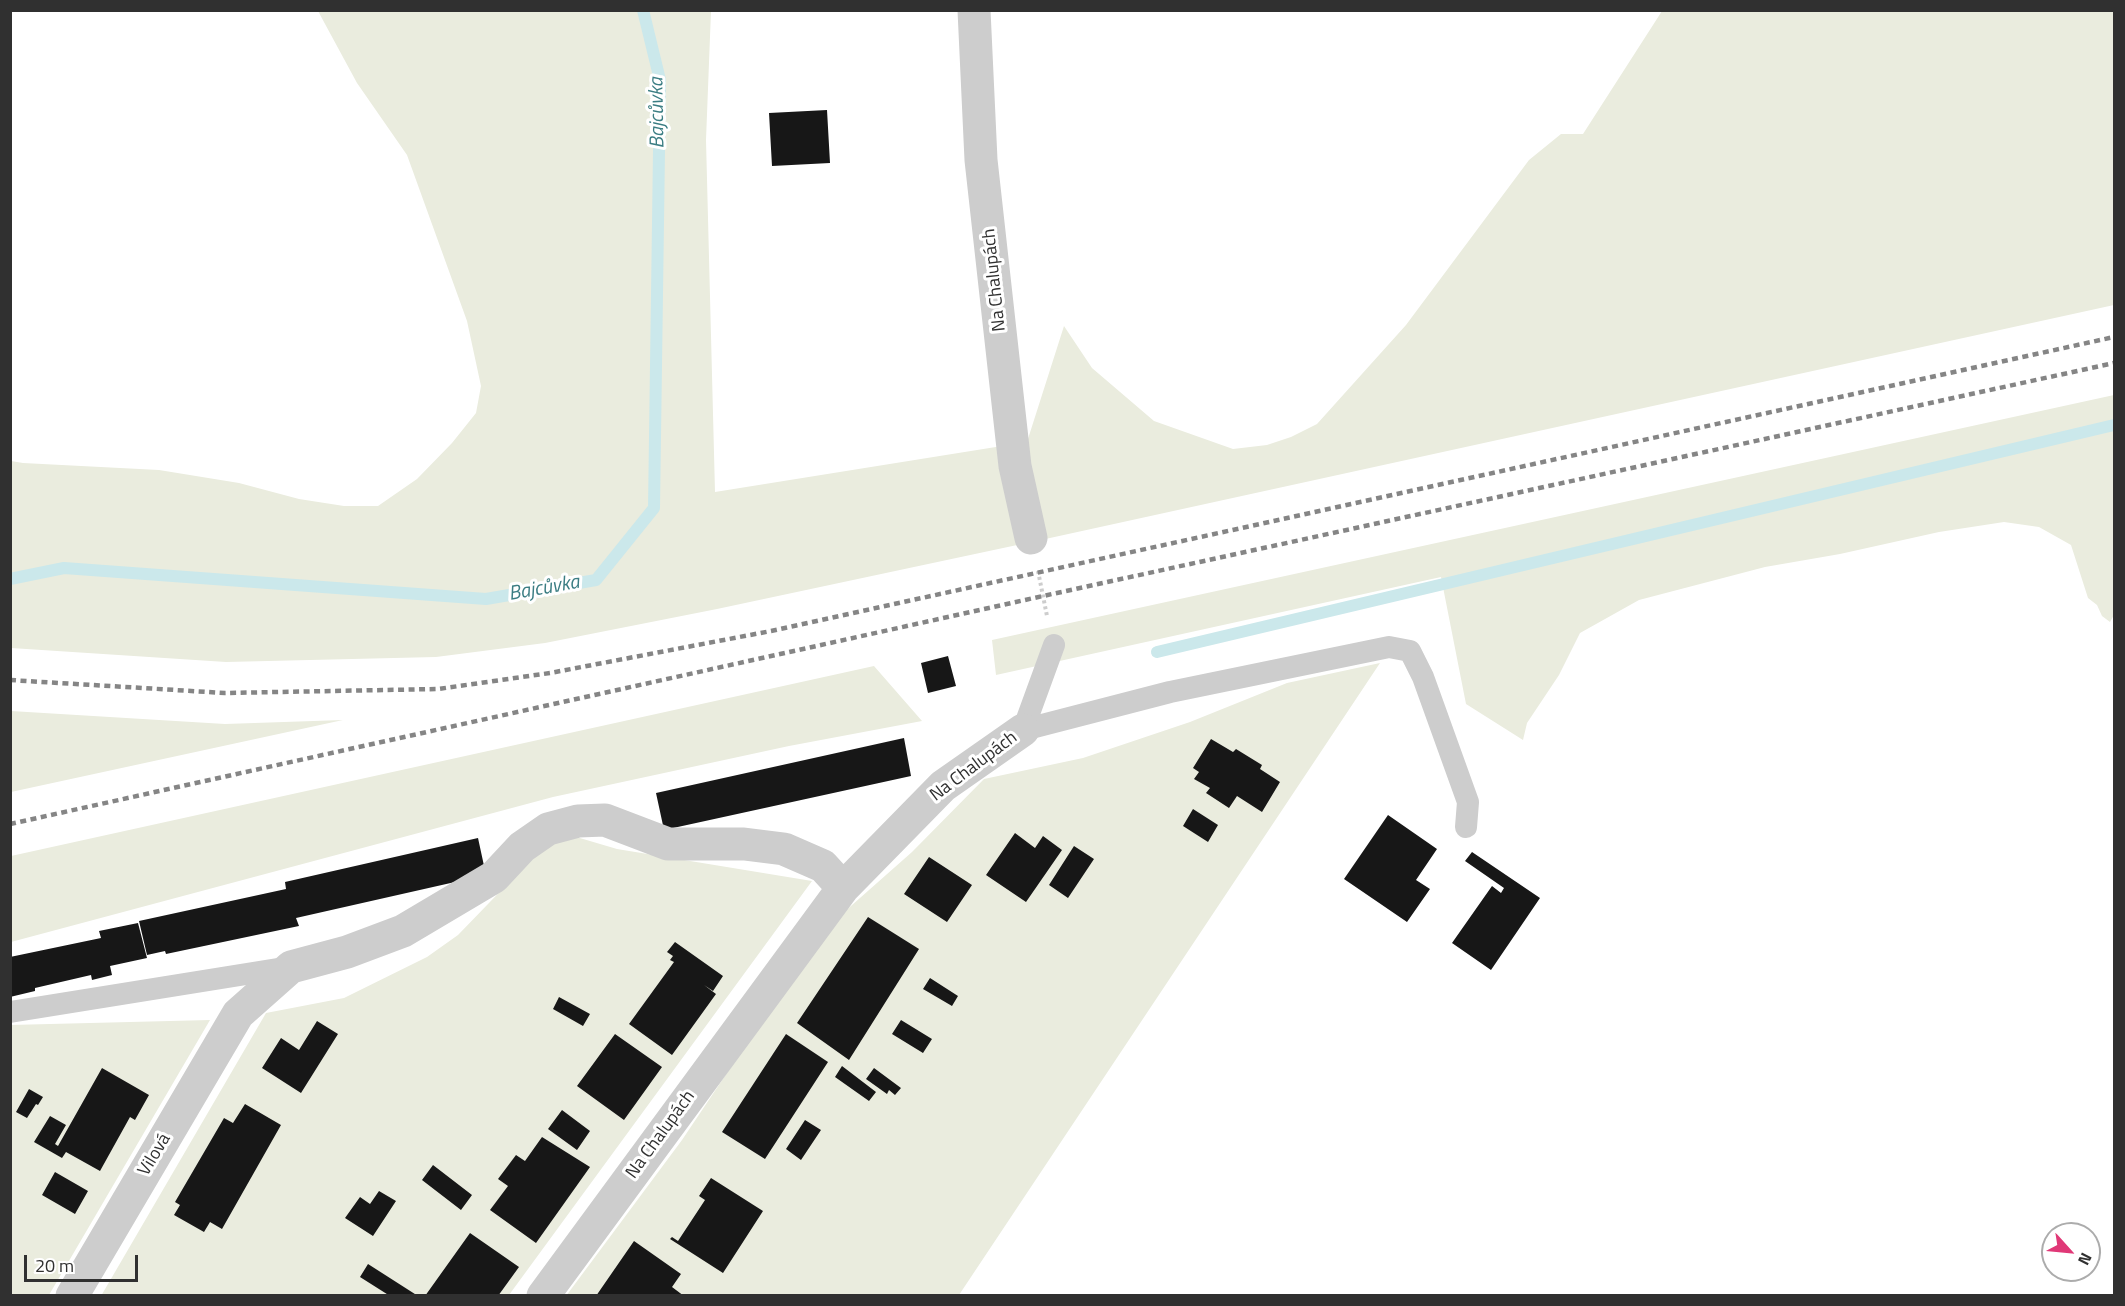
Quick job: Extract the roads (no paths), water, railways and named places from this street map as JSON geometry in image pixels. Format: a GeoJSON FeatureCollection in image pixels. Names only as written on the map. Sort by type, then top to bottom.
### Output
{"type":"FeatureCollection","features":[{"type":"Feature","properties":{"kind":"street","name":"Na Chalupách"},"geometry":{"type":"LineString","coordinates":[[974,10],[981,160],[1015,466],[1032,538]]}},
{"type":"Feature","properties":{"kind":"street","name":"Na Chalupách"},"geometry":{"type":"LineString","coordinates":[[543,1296],[843,888],[943,786],[1023,730]]}},
{"type":"Feature","properties":{"kind":"street"},"geometry":{"type":"LineString","coordinates":[[291,967],[347,952],[403,931],[494,877],[522,848],[548,829],[578,821],[605,820],[668,844],[744,844],[784,849],[823,866],[843,888]]}},
{"type":"Feature","properties":{"kind":"street","name":"Vilová"},"geometry":{"type":"LineString","coordinates":[[72,1296],[238,1014],[291,967]]}},
{"type":"Feature","properties":{"kind":"lane","name":"Na Chalupách"},"geometry":{"type":"LineString","coordinates":[[1023,730],[1054,645]]}},
{"type":"Feature","properties":{"kind":"lane"},"geometry":{"type":"LineString","coordinates":[[1023,730],[1170,692],[1389,647],[1410,651],[1423,676],[1468,802],[1466,827]]}},
{"type":"Feature","properties":{"kind":"lane"},"geometry":{"type":"LineString","coordinates":[[10,1012],[291,967]]}},
{"type":"Feature","properties":{"kind":"waterway","name":"Bajcůvka"},"geometry":{"type":"LineString","coordinates":[[10,579],[64,568],[486,599],[596,580],[654,508],[660,80],[643,10]]}},
{"type":"Feature","properties":{"kind":"waterway"},"geometry":{"type":"LineString","coordinates":[[1157,652],[2114,425]]}},
{"type":"Feature","properties":{"kind":"railway"},"geometry":{"type":"LineString","coordinates":[[10,680],[225,693],[438,689],[550,673],[771,631],[2114,337]]}},
{"type":"Feature","properties":{"kind":"railway"},"geometry":{"type":"LineString","coordinates":[[10,824],[2114,363]]}}]}
